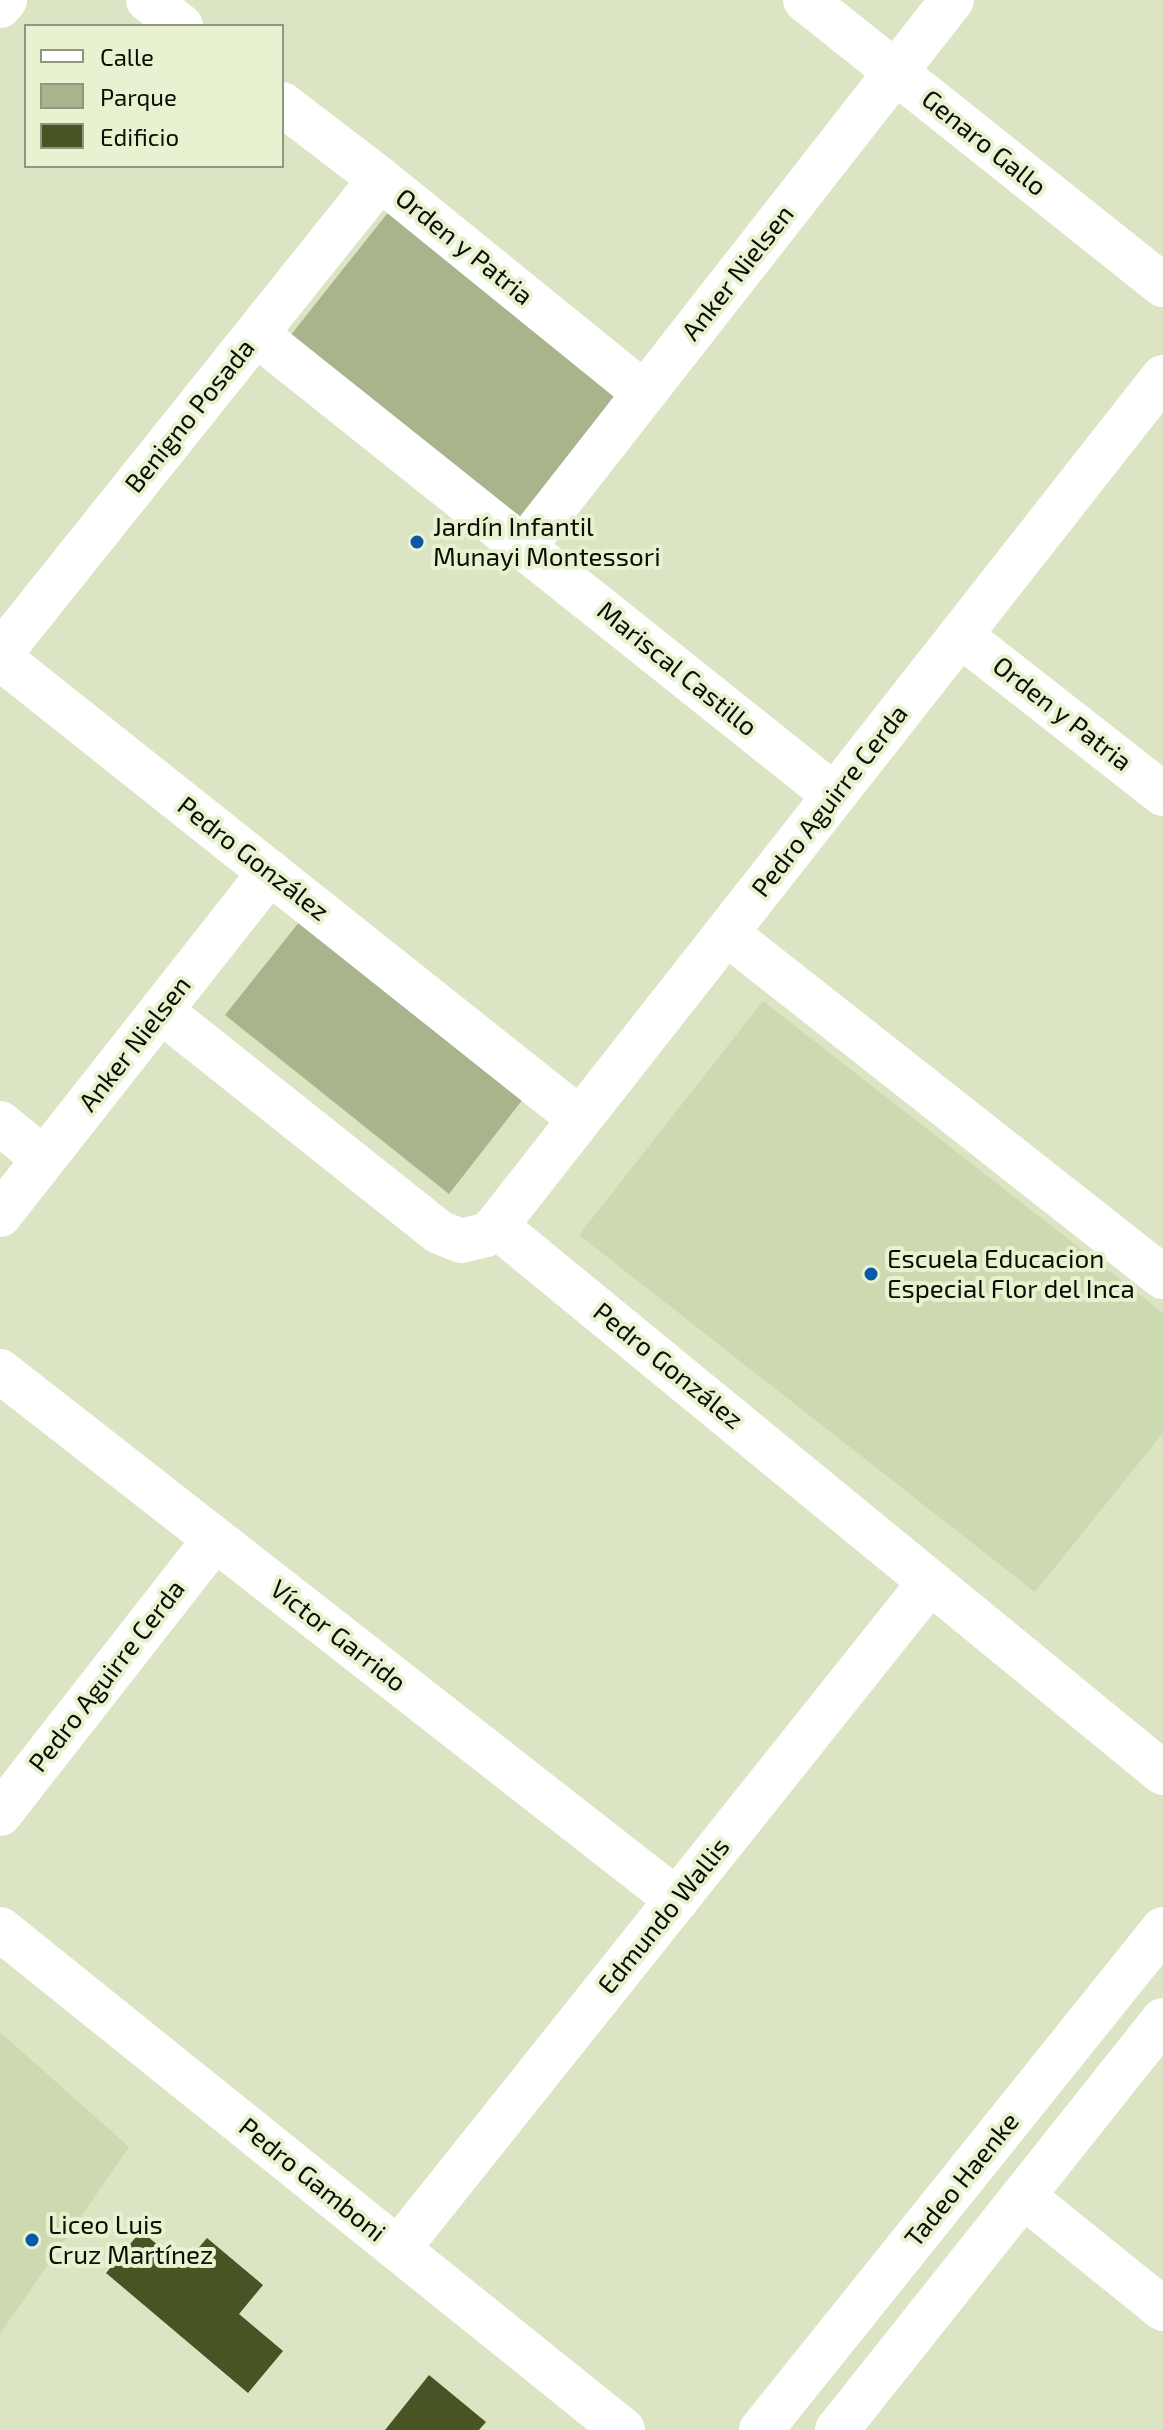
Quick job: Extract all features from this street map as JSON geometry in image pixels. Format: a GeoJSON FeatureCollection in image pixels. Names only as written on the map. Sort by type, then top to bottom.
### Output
{"type":"FeatureCollection","features":[{"type":"Feature","properties":{"kind":"street"},"geometry":{"type":"LineString","coordinates":[[0,6],[5,0]]}},
{"type":"Feature","properties":{"kind":"street"},"geometry":{"type":"LineString","coordinates":[[148,0],[178,24]]}},
{"type":"Feature","properties":{"kind":"street","name":"Genaro Gallo"},"geometry":{"type":"LineString","coordinates":[[805,0],[1163,285]]}},
{"type":"Feature","properties":{"kind":"street","name":"Anker Nielsen"},"geometry":{"type":"LineString","coordinates":[[524,547],[952,0]]}},
{"type":"Feature","properties":{"kind":"street","name":"Orden y Patria"},"geometry":{"type":"LineString","coordinates":[[284,106],[380,179],[644,393]]}},
{"type":"Feature","properties":{"kind":"street","name":"Benigno Posada"},"geometry":{"type":"LineString","coordinates":[[0,656],[380,179]]}},
{"type":"Feature","properties":{"kind":"street","name":"Mariscal Castillo"},"geometry":{"type":"LineString","coordinates":[[256,334],[834,795]]}},
{"type":"Feature","properties":{"kind":"street","name":"Pedro Aguirre Cerda"},"geometry":{"type":"LineString","coordinates":[[496,1226],[1163,377]]}},
{"type":"Feature","properties":{"kind":"street","name":"Orden y Patria"},"geometry":{"type":"LineString","coordinates":[[960,635],[1163,794]]}},
{"type":"Feature","properties":{"kind":"street","name":"Pedro González"},"geometry":{"type":"LineString","coordinates":[[0,656],[580,1119]]}},
{"type":"Feature","properties":{"kind":"street","name":"Anker Nielsen"},"geometry":{"type":"LineString","coordinates":[[0,1215],[270,872]]}},
{"type":"Feature","properties":{"kind":"street"},"geometry":{"type":"LineString","coordinates":[[726,933],[1163,1277]]}},
{"type":"Feature","properties":{"kind":"street"},"geometry":{"type":"LineString","coordinates":[[161,1011],[439,1232],[461,1241],[472,1240],[486,1235],[496,1226]]}},
{"type":"Feature","properties":{"kind":"street"},"geometry":{"type":"LineString","coordinates":[[0,1123],[44,1159]]}},
{"type":"Feature","properties":{"kind":"street","name":"Pedro González"},"geometry":{"type":"LineString","coordinates":[[496,1226],[1163,1773]]}},
{"type":"Feature","properties":{"kind":"street","name":"Víctor Garrido"},"geometry":{"type":"LineString","coordinates":[[0,1371],[677,1900]]}},
{"type":"Feature","properties":{"kind":"street","name":"Pedro Aguirre Cerda"},"geometry":{"type":"LineString","coordinates":[[0,1814],[215,1539]]}},
{"type":"Feature","properties":{"kind":"street","name":"Edmundo Wallis"},"geometry":{"type":"LineString","coordinates":[[398,2249],[930,1582]]}},
{"type":"Feature","properties":{"kind":"street","name":"Pedro Gamboni"},"geometry":{"type":"LineString","coordinates":[[0,1929],[623,2430]]}},
{"type":"Feature","properties":{"kind":"street","name":"Tadeo Haenke"},"geometry":{"type":"LineString","coordinates":[[761,2430],[1163,1929]]}},
{"type":"Feature","properties":{"kind":"street"},"geometry":{"type":"LineString","coordinates":[[837,2430],[1163,2020]]}},
{"type":"Feature","properties":{"kind":"street"},"geometry":{"type":"LineString","coordinates":[[1023,2196],[1163,2309]]}},
{"type":"Feature","properties":{"kind":"shaded area","name":"Escuela Educacion Especial Flor del Inca"},"geometry":{"type":"Polygon","coordinates":[[[763,1001],[1163,1313],[1163,1433],[1035,1592],[579,1235],[763,1001]]]}},
{"type":"Feature","properties":{"kind":"shaded area","name":"Liceo Luis Cruz Martínez"},"geometry":{"type":"Polygon","coordinates":[[[0,2032],[129,2147],[0,2334],[0,2032]]]}},
{"type":"Feature","properties":{"kind":"green space"},"geometry":{"type":"Polygon","coordinates":[[[390,210],[624,394],[524,521],[290,336],[390,210]]]}},
{"type":"Feature","properties":{"kind":"green space"},"geometry":{"type":"Polygon","coordinates":[[[304,916],[527,1094],[449,1194],[225,1015],[304,916]]]}},
{"type":"Feature","properties":{"kind":"building"},"geometry":{"type":"Polygon","coordinates":[[[141,2231],[183,2266],[207,2238],[263,2285],[239,2314],[283,2351],[248,2393],[106,2273],[141,2231]]]}},
{"type":"Feature","properties":{"kind":"building"},"geometry":{"type":"Polygon","coordinates":[[[429,2375],[486,2422],[479,2430],[385,2430],[429,2375]]]}},
{"type":"Feature","properties":{"kind":"place","name":"Jardín Infantil Munayi Montessori"},"geometry":{"type":"Point","coordinates":[417,542]}},
{"type":"Feature","properties":{"kind":"place","name":"Escuela Educacion Especial Flor del Inca"},"geometry":{"type":"Point","coordinates":[871,1274]}},
{"type":"Feature","properties":{"kind":"place","name":"Liceo Luis Cruz Martínez"},"geometry":{"type":"Point","coordinates":[32,2240]}}]}
